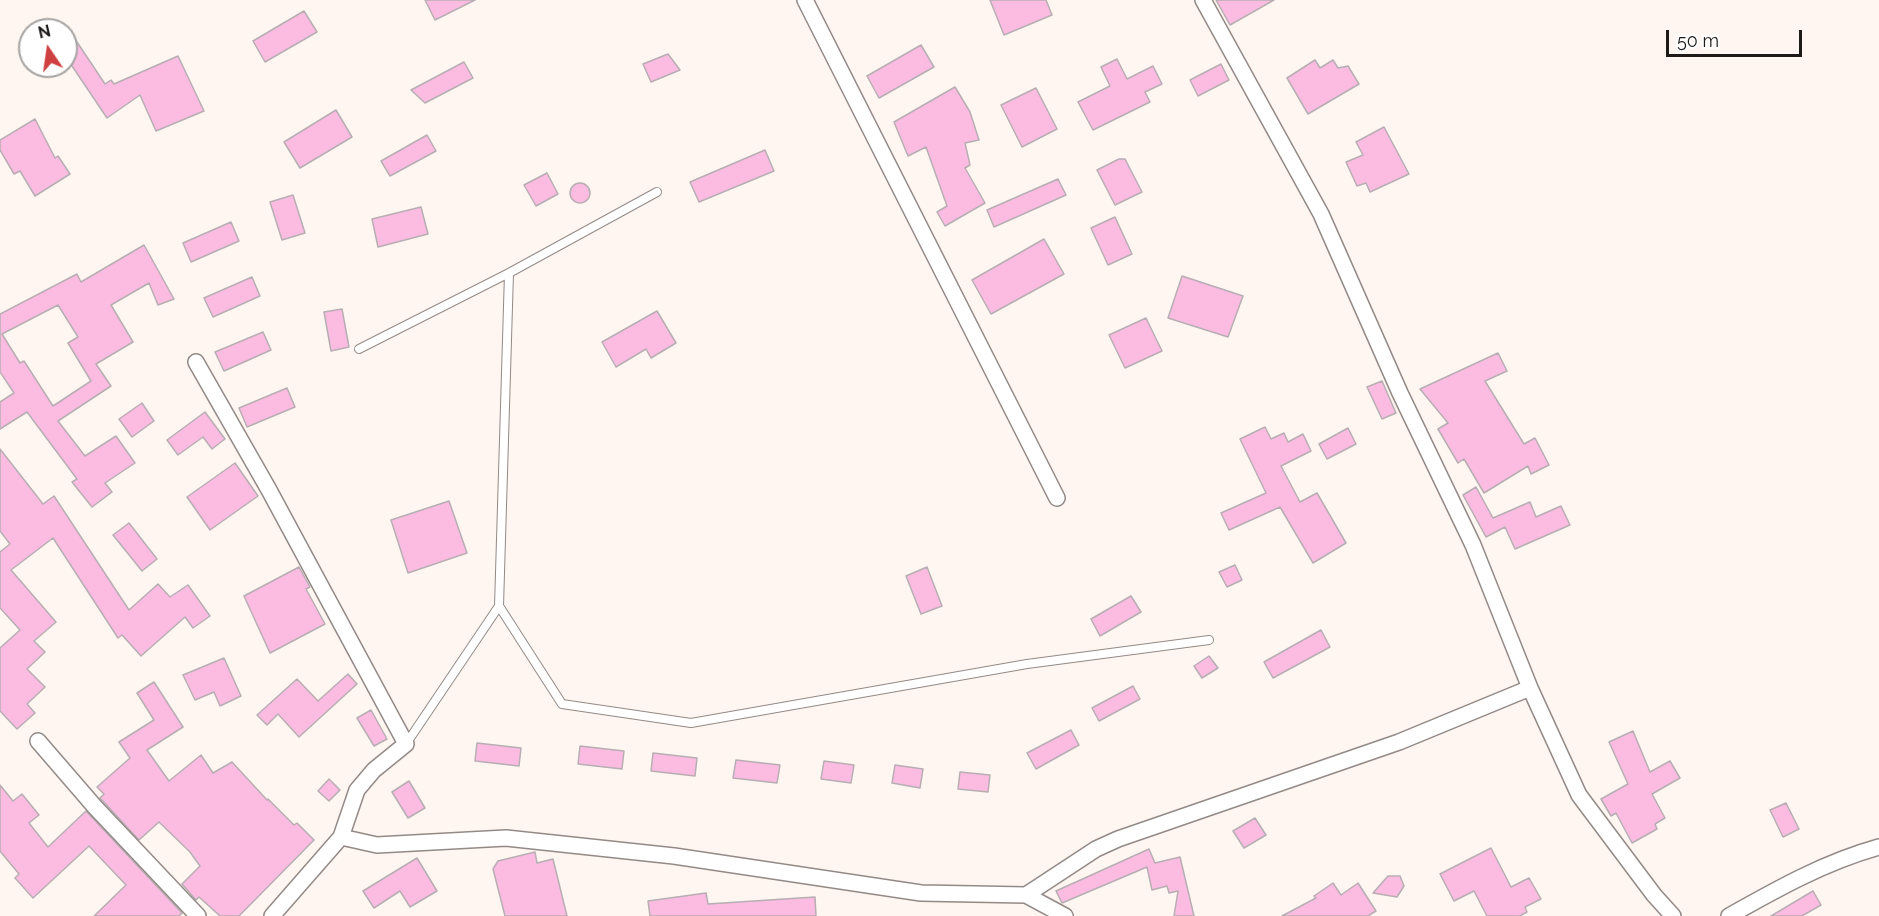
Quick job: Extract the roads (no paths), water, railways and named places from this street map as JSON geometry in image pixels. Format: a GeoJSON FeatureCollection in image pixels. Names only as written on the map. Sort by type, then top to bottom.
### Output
{"type":"FeatureCollection","features":[{"type":"Feature","properties":{"kind":"street"},"geometry":{"type":"LineString","coordinates":[[805,0],[1057,498]]}},
{"type":"Feature","properties":{"kind":"street"},"geometry":{"type":"LineString","coordinates":[[1203,0],[1322,214],[1404,403],[1473,544],[1530,688],[1580,795],[1673,916]]}},
{"type":"Feature","properties":{"kind":"street"},"geometry":{"type":"LineString","coordinates":[[196,362],[269,489],[406,744],[374,770],[357,790],[341,837],[272,916]]}},
{"type":"Feature","properties":{"kind":"street"},"geometry":{"type":"LineString","coordinates":[[1026,895],[1096,849],[1118,839],[1399,742],[1530,688]]}},
{"type":"Feature","properties":{"kind":"street"},"geometry":{"type":"LineString","coordinates":[[38,741],[95,807],[198,916]]}},
{"type":"Feature","properties":{"kind":"street"},"geometry":{"type":"LineString","coordinates":[[341,837],[377,845],[506,838],[674,856],[921,893],[1026,895],[1065,916]]}},
{"type":"Feature","properties":{"kind":"street"},"geometry":{"type":"LineString","coordinates":[[1729,916],[1783,884],[1837,861],[1879,847]]}},
{"type":"Feature","properties":{"kind":"lane"},"geometry":{"type":"LineString","coordinates":[[359,349],[509,273],[657,192]]}},
{"type":"Feature","properties":{"kind":"lane"},"geometry":{"type":"LineString","coordinates":[[406,744],[499,606],[509,273]]}},
{"type":"Feature","properties":{"kind":"lane"},"geometry":{"type":"LineString","coordinates":[[499,606],[561,704],[691,723],[1027,664],[1209,640]]}}]}
